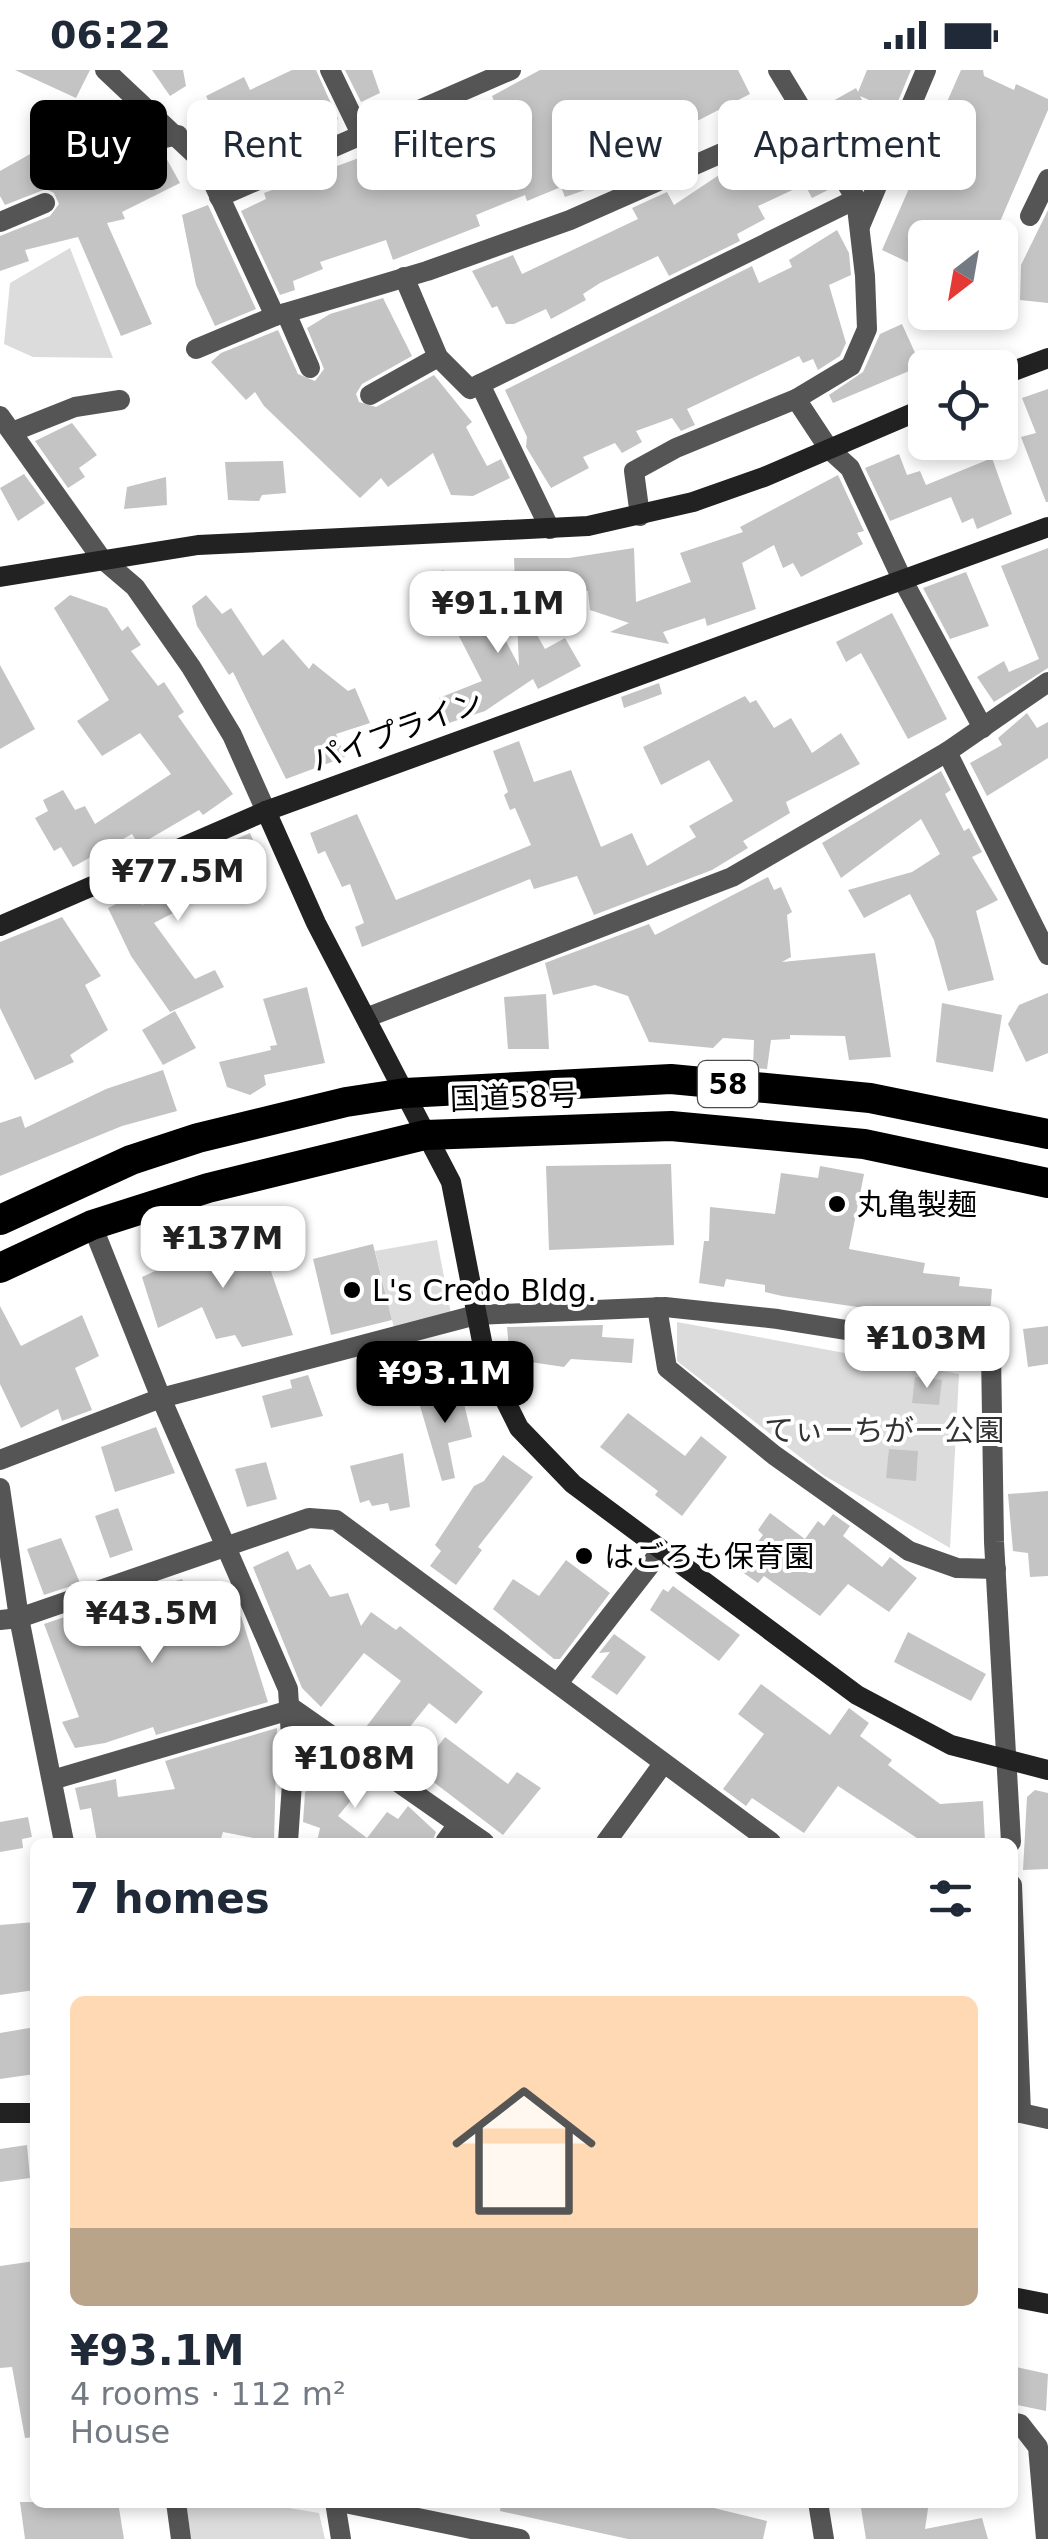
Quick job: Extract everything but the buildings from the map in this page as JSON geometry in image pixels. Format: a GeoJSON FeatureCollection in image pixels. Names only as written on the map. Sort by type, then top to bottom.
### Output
{"type":"FeatureCollection","features":[{"type":"Feature","properties":{"kind":"highway","name":"国道58号"},"geometry":{"type":"LineString","coordinates":[[0,1220],[131,1160],[198,1138],[346,1102],[405,1094],[671,1079],[870,1098],[1048,1134]]}},
{"type":"Feature","properties":{"kind":"highway","name":"国道58号"},"geometry":{"type":"LineString","coordinates":[[0,1268],[92,1225],[208,1188],[425,1135],[672,1126],[864,1144],[1048,1183]]}},
{"type":"Feature","properties":{"kind":"street"},"geometry":{"type":"LineString","coordinates":[[105,70],[204,164],[310,368]]}},
{"type":"Feature","properties":{"kind":"street"},"geometry":{"type":"LineString","coordinates":[[330,70],[357,126]]}},
{"type":"Feature","properties":{"kind":"street"},"geometry":{"type":"LineString","coordinates":[[441,100],[511,70]]}},
{"type":"Feature","properties":{"kind":"street"},"geometry":{"type":"LineString","coordinates":[[778,70],[798,100]]}},
{"type":"Feature","properties":{"kind":"street"},"geometry":{"type":"LineString","coordinates":[[860,228],[926,70]]}},
{"type":"Feature","properties":{"kind":"street"},"geometry":{"type":"LineString","coordinates":[[167,138],[178,136]]}},
{"type":"Feature","properties":{"kind":"street"},"geometry":{"type":"LineString","coordinates":[[219,196],[357,136]]}},
{"type":"Feature","properties":{"kind":"street"},"geometry":{"type":"LineString","coordinates":[[196,349],[281,315],[570,220],[718,155]]}},
{"type":"Feature","properties":{"kind":"street"},"geometry":{"type":"LineString","coordinates":[[1030,216],[1048,179]]}},
{"type":"Feature","properties":{"kind":"street"},"geometry":{"type":"LineString","coordinates":[[640,516],[634,471],[676,448],[796,399],[851,366],[867,329],[860,228],[851,190]]}},
{"type":"Feature","properties":{"kind":"street"},"geometry":{"type":"LineString","coordinates":[[404,277],[438,356],[470,389],[856,199]]}},
{"type":"Feature","properties":{"kind":"street"},"geometry":{"type":"LineString","coordinates":[[0,222],[45,202]]}},
{"type":"Feature","properties":{"kind":"street"},"geometry":{"type":"LineString","coordinates":[[370,395],[438,356]]}},
{"type":"Feature","properties":{"kind":"street"},"geometry":{"type":"LineString","coordinates":[[1018,369],[1048,358]]}},
{"type":"Feature","properties":{"kind":"street"},"geometry":{"type":"LineString","coordinates":[[480,384],[550,529]]}},
{"type":"Feature","properties":{"kind":"street"},"geometry":{"type":"LineString","coordinates":[[796,399],[829,449],[850,468],[902,579],[983,728]]}},
{"type":"Feature","properties":{"kind":"street"},"geometry":{"type":"LineString","coordinates":[[120,400],[6,424],[101,558],[136,586],[232,735],[316,923],[368,1017],[457,1196],[486,1362],[519,1428],[559,1472],[858,1695],[951,1745],[1048,1770]]}},
{"type":"Feature","properties":{"kind":"street"},"geometry":{"type":"LineString","coordinates":[[0,577],[198,545],[550,529],[640,516],[728,490],[908,415]]}},
{"type":"Feature","properties":{"kind":"street","name":"パイプライン"},"geometry":{"type":"LineString","coordinates":[[0,926],[266,810],[1048,527]]}},
{"type":"Feature","properties":{"kind":"street"},"geometry":{"type":"LineString","coordinates":[[368,1017],[732,877],[948,752],[1048,682]]}},
{"type":"Feature","properties":{"kind":"street"},"geometry":{"type":"LineString","coordinates":[[948,752],[1048,955]]}},
{"type":"Feature","properties":{"kind":"street"},"geometry":{"type":"LineString","coordinates":[[92,1225],[161,1398],[288,1689],[293,1769],[288,1838]]}},
{"type":"Feature","properties":{"kind":"street"},"geometry":{"type":"LineString","coordinates":[[657,1307],[667,1368],[774,1455],[909,1551],[957,1568],[996,1569]]}},
{"type":"Feature","properties":{"kind":"street"},"geometry":{"type":"LineString","coordinates":[[0,1460],[161,1398],[476,1315],[657,1307],[778,1319],[991,1353],[996,1569],[1011,1838]]}},
{"type":"Feature","properties":{"kind":"street"},"geometry":{"type":"LineString","coordinates":[[0,1488],[10,1619],[63,1838]]}},
{"type":"Feature","properties":{"kind":"street"},"geometry":{"type":"LineString","coordinates":[[10,1619],[224,1543],[308,1518],[336,1520],[765,1838]]}},
{"type":"Feature","properties":{"kind":"street"},"geometry":{"type":"LineString","coordinates":[[558,1683],[661,1551]]}},
{"type":"Feature","properties":{"kind":"street"},"geometry":{"type":"LineString","coordinates":[[52,1780],[290,1708]]}},
{"type":"Feature","properties":{"kind":"street"},"geometry":{"type":"LineString","coordinates":[[290,1708],[478,1838]]}},
{"type":"Feature","properties":{"kind":"street"},"geometry":{"type":"LineString","coordinates":[[609,1838],[663,1764]]}},
{"type":"Feature","properties":{"kind":"street"},"geometry":{"type":"LineString","coordinates":[[448,1838],[458,1824]]}},
{"type":"Feature","properties":{"kind":"street"},"geometry":{"type":"LineString","coordinates":[[0,2112],[30,2113]]}},
{"type":"Feature","properties":{"kind":"street"},"geometry":{"type":"LineString","coordinates":[[1018,2112],[1048,2119]]}},
{"type":"Feature","properties":{"kind":"street"},"geometry":{"type":"LineString","coordinates":[[1018,2298],[1048,2304]]}},
{"type":"Feature","properties":{"kind":"street"},"geometry":{"type":"LineString","coordinates":[[1018,2424],[1038,2447],[1046,2539]]}},
{"type":"Feature","properties":{"kind":"street"},"geometry":{"type":"LineString","coordinates":[[177,2508],[181,2539]]}},
{"type":"Feature","properties":{"kind":"street"},"geometry":{"type":"LineString","coordinates":[[337,2508],[340,2539]]}},
{"type":"Feature","properties":{"kind":"street"},"geometry":{"type":"LineString","coordinates":[[367,2508],[520,2539]]}},
{"type":"Feature","properties":{"kind":"street"},"geometry":{"type":"LineString","coordinates":[[819,2508],[824,2539]]}},
{"type":"Feature","properties":{"kind":"green space"},"geometry":{"type":"Polygon","coordinates":[[[70,248],[113,358],[33,357],[4,344],[10,283],[70,248]]]}},
{"type":"Feature","properties":{"kind":"green space"},"geometry":{"type":"Polygon","coordinates":[[[437,1240],[451,1314],[394,1328],[375,1251],[437,1240]]]}},
{"type":"Feature","properties":{"kind":"green space","name":"てぃーちがー公園"},"geometry":{"type":"Polygon","coordinates":[[[677,1322],[959,1374],[950,1548],[823,1475],[677,1361],[677,1322]]]}},
{"type":"Feature","properties":{"kind":"green space"},"geometry":{"type":"Polygon","coordinates":[[[187,2508],[289,2508],[319,2513],[325,2539],[191,2539],[187,2508]]]}},
{"type":"Feature","properties":{"kind":"place","name":"丸亀製麺"},"geometry":{"type":"Point","coordinates":[837,1204]}},
{"type":"Feature","properties":{"kind":"place","name":"L's Credo Bldg."},"geometry":{"type":"Point","coordinates":[352,1290]}},
{"type":"Feature","properties":{"kind":"place","name":"はごろも保育園"},"geometry":{"type":"Point","coordinates":[584,1556]}}]}
